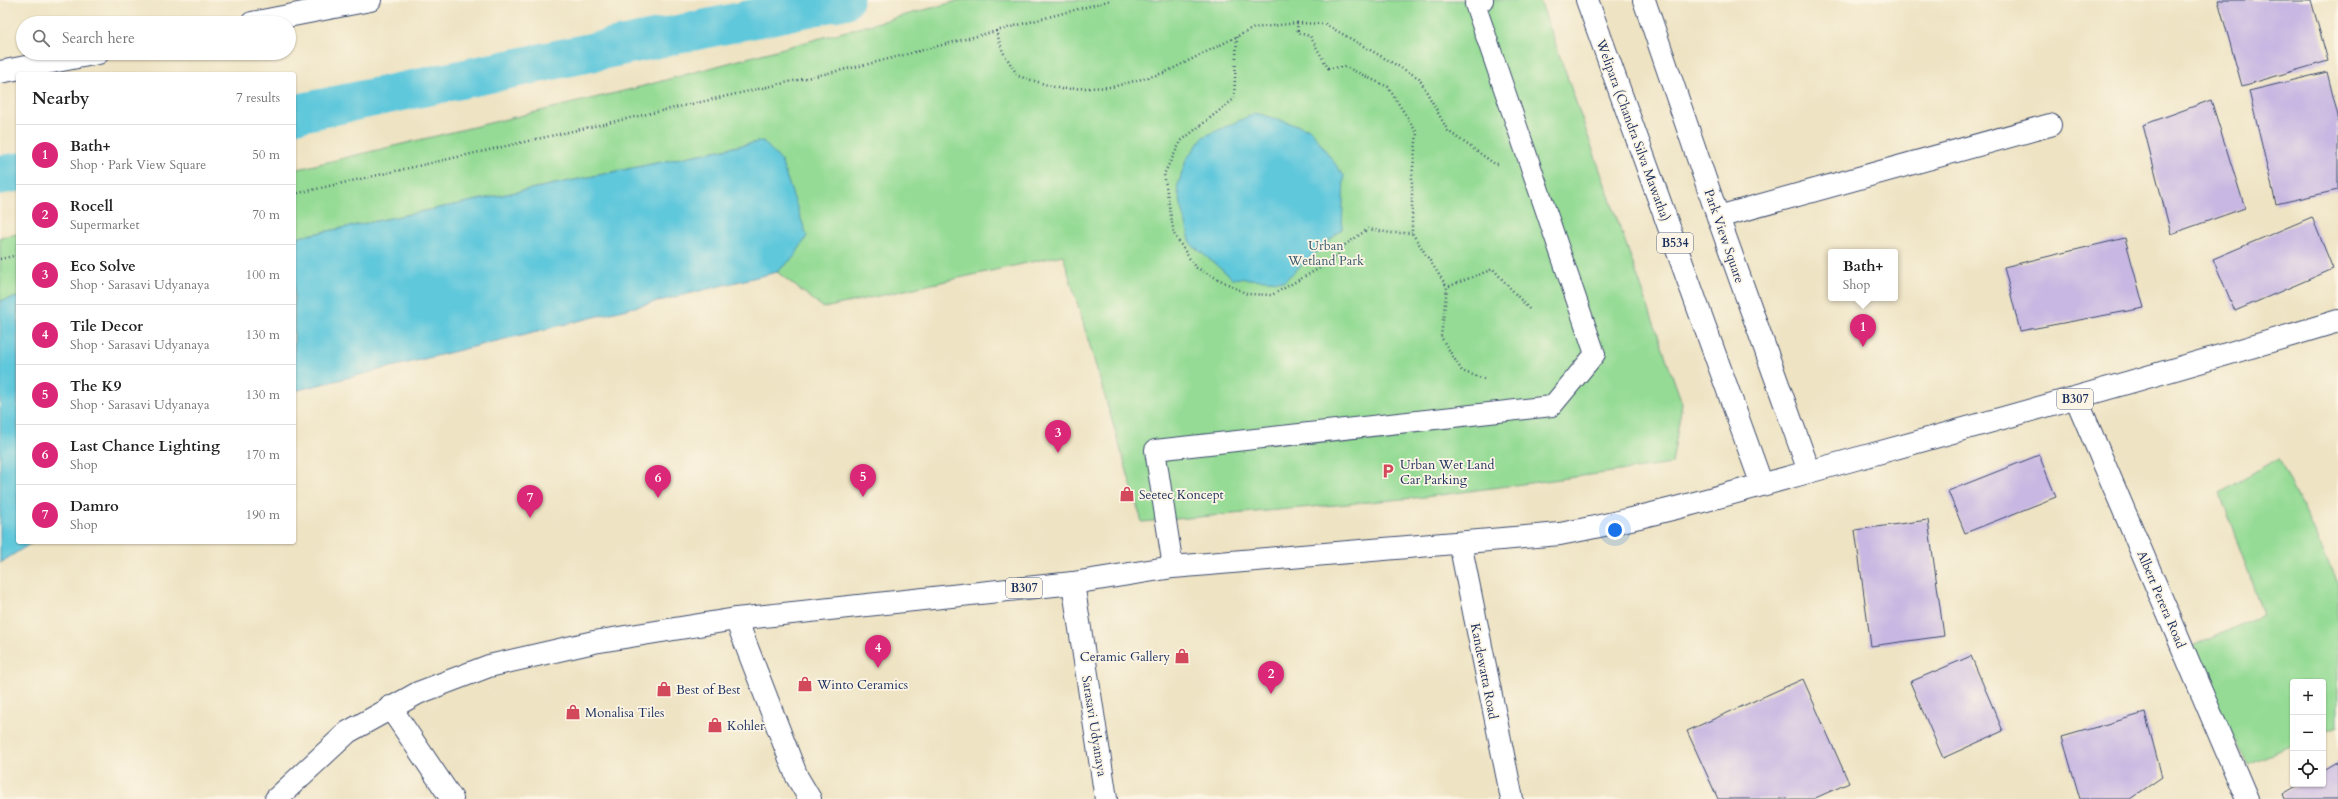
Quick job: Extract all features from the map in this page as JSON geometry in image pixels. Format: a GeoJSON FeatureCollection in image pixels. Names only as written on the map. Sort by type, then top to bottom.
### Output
{"type":"FeatureCollection","features":[{"type":"Feature","properties":{"kind":"main road"},"geometry":{"type":"LineString","coordinates":[[288,16],[370,0]]}},
{"type":"Feature","properties":{"kind":"main road","name":"Welipara (Chandra Silva Mawatha)"},"geometry":{"type":"LineString","coordinates":[[1587,0],[1762,486]]}},
{"type":"Feature","properties":{"kind":"main road","name":"Park View Square"},"geometry":{"type":"LineString","coordinates":[[1644,0],[1718,217],[1810,471]]}},
{"type":"Feature","properties":{"kind":"main road"},"geometry":{"type":"LineString","coordinates":[[0,72],[62,60]]}},
{"type":"Feature","properties":{"kind":"main road"},"geometry":{"type":"LineString","coordinates":[[1718,217],[2050,125]]}},
{"type":"Feature","properties":{"kind":"main road","name":"B307"},"geometry":{"type":"LineString","coordinates":[[276,799],[348,732],[390,707],[418,693],[489,666],[594,642],[736,619],[1073,583],[1173,567],[1560,534],[1618,523],[1762,486],[1810,471],[2076,398],[2338,321]]}},
{"type":"Feature","properties":{"kind":"main road","name":"Albert Perera Road"},"geometry":{"type":"LineString","coordinates":[[2076,398],[2247,799]]}},
{"type":"Feature","properties":{"kind":"main road","name":"Kandewatta Road"},"geometry":{"type":"LineString","coordinates":[[1460,543],[1512,799]]}},
{"type":"Feature","properties":{"kind":"main road","name":"Sarasavi Udyanaya"},"geometry":{"type":"LineString","coordinates":[[1073,583],[1106,799]]}},
{"type":"Feature","properties":{"kind":"main road"},"geometry":{"type":"LineString","coordinates":[[736,619],[797,777],[810,799]]}},
{"type":"Feature","properties":{"kind":"main road"},"geometry":{"type":"LineString","coordinates":[[390,707],[452,799]]}},
{"type":"Feature","properties":{"kind":"lane"},"geometry":{"type":"LineString","coordinates":[[1173,567],[1155,450],[1552,406],[1595,354],[1475,4],[1483,0]]}},
{"type":"Feature","properties":{"kind":"path"},"geometry":{"type":"LineString","coordinates":[[296,194],[873,63],[1112,0]]}},
{"type":"Feature","properties":{"kind":"path"},"geometry":{"type":"LineString","coordinates":[[996,31],[1003,52],[1018,76],[1061,89],[1112,87],[1164,73],[1254,28],[1297,23],[1325,24],[1419,78],[1448,131],[1495,164],[1502,164]]}},
{"type":"Feature","properties":{"kind":"path"},"geometry":{"type":"LineString","coordinates":[[1297,23],[1298,33],[1310,36],[1328,68],[1346,67],[1388,87],[1417,133],[1412,176],[1412,233],[1447,287],[1441,337],[1462,371],[1484,379]]}},
{"type":"Feature","properties":{"kind":"path"},"geometry":{"type":"LineString","coordinates":[[1237,37],[1234,99],[1181,141],[1164,174],[1174,234],[1195,267],[1248,294],[1272,295],[1334,260],[1345,245],[1368,229],[1391,233],[1412,233]]}},
{"type":"Feature","properties":{"kind":"path"},"geometry":{"type":"LineString","coordinates":[[0,259],[16,255]]}},
{"type":"Feature","properties":{"kind":"path"},"geometry":{"type":"LineString","coordinates":[[1447,287],[1493,269],[1530,310]]}},
{"type":"Feature","properties":{"kind":"green space","name":"Urban Wetland Park"},"geometry":{"type":"Polygon","coordinates":[[[961,0],[1540,0],[1682,403],[1672,464],[1425,497],[1142,522],[1063,255],[824,308],[777,272],[794,256],[763,141],[296,238],[296,170],[636,88],[961,0]]]}},
{"type":"Feature","properties":{"kind":"green space"},"geometry":{"type":"Polygon","coordinates":[[[16,234],[16,297],[0,301],[0,237],[16,234]]]}},
{"type":"Feature","properties":{"kind":"green space"},"geometry":{"type":"Polygon","coordinates":[[[2279,458],[2338,583],[2338,726],[2326,731],[2326,679],[2290,679],[2290,746],[2248,764],[2181,653],[2263,614],[2220,493],[2279,458]]]}},
{"type":"Feature","properties":{"kind":"water"},"geometry":{"type":"Polygon","coordinates":[[[1256,113],[1310,129],[1344,176],[1342,229],[1284,281],[1232,278],[1191,244],[1177,188],[1186,160],[1203,137],[1256,113]]]}},
{"type":"Feature","properties":{"kind":"water"},"geometry":{"type":"Polygon","coordinates":[[[763,141],[781,161],[807,236],[794,257],[777,272],[296,391],[296,238],[763,141]]]}},
{"type":"Feature","properties":{"kind":"water"},"geometry":{"type":"Polygon","coordinates":[[[16,297],[16,544],[30,544],[0,563],[0,301],[16,297]]]}},
{"type":"Feature","properties":{"kind":"building"},"geometry":{"type":"Polygon","coordinates":[[[2218,0],[2311,0],[2328,61],[2242,86],[2218,0]]]}},
{"type":"Feature","properties":{"kind":"building"},"geometry":{"type":"Polygon","coordinates":[[[2327,72],[2338,116],[2338,190],[2276,204],[2249,91],[2327,72]]]}},
{"type":"Feature","properties":{"kind":"building"},"geometry":{"type":"Polygon","coordinates":[[[2211,100],[2245,208],[2171,234],[2143,125],[2211,100]]]}},
{"type":"Feature","properties":{"kind":"building"},"geometry":{"type":"Polygon","coordinates":[[[2312,217],[2333,269],[2235,311],[2213,259],[2312,217]]]}},
{"type":"Feature","properties":{"kind":"building"},"geometry":{"type":"Polygon","coordinates":[[[2125,238],[2144,308],[2020,331],[2004,267],[2125,238]]]}},
{"type":"Feature","properties":{"kind":"building"},"geometry":{"type":"Polygon","coordinates":[[[2039,455],[2056,497],[1965,533],[1948,491],[2039,455]]]}},
{"type":"Feature","properties":{"kind":"building"},"geometry":{"type":"Polygon","coordinates":[[[1928,520],[1944,636],[1871,646],[1855,530],[1928,520]]]}},
{"type":"Feature","properties":{"kind":"building"},"geometry":{"type":"Polygon","coordinates":[[[1971,656],[2003,731],[1943,758],[1910,682],[1971,656]]]}},
{"type":"Feature","properties":{"kind":"building"},"geometry":{"type":"Polygon","coordinates":[[[1803,679],[1849,783],[1813,799],[1718,799],[1687,731],[1803,679]]]}},
{"type":"Feature","properties":{"kind":"building"},"geometry":{"type":"Polygon","coordinates":[[[2145,713],[2162,777],[2130,799],[2080,799],[2062,737],[2145,713]]]}},
{"type":"Feature","properties":{"kind":"building"},"geometry":{"type":"Polygon","coordinates":[[[2338,761],[2338,799],[2285,799],[2283,794],[2295,787],[2326,787],[2326,768],[2338,761]]]}},
{"type":"Feature","properties":{"kind":"waterway"},"geometry":{"type":"LineString","coordinates":[[296,114],[844,0]]}},
{"type":"Feature","properties":{"kind":"waterway"},"geometry":{"type":"LineString","coordinates":[[0,175],[16,172]]}},
{"type":"Feature","properties":{"kind":"place","name":"Bath+"},"geometry":{"type":"Point","coordinates":[1863,347]}},
{"type":"Feature","properties":{"kind":"place","name":"Eco Solve"},"geometry":{"type":"Point","coordinates":[1058,453]}},
{"type":"Feature","properties":{"kind":"place","name":"Urban Wet Land Car Parking"},"geometry":{"type":"Point","coordinates":[1388,471]}},
{"type":"Feature","properties":{"kind":"place","name":"Seetec Koncept"},"geometry":{"type":"Point","coordinates":[1127,494]}},
{"type":"Feature","properties":{"kind":"place","name":"The K9"},"geometry":{"type":"Point","coordinates":[863,497]}},
{"type":"Feature","properties":{"kind":"place","name":"Last Chance Lighting"},"geometry":{"type":"Point","coordinates":[658,498]}},
{"type":"Feature","properties":{"kind":"place","name":"Damro"},"geometry":{"type":"Point","coordinates":[530,518]}},
{"type":"Feature","properties":{"kind":"place","name":"Ceramic Gallery"},"geometry":{"type":"Point","coordinates":[1182,656]}},
{"type":"Feature","properties":{"kind":"place","name":"Tile Decor"},"geometry":{"type":"Point","coordinates":[878,668]}},
{"type":"Feature","properties":{"kind":"place","name":"Winto Ceramics"},"geometry":{"type":"Point","coordinates":[805,684]}},
{"type":"Feature","properties":{"kind":"place","name":"Best of Best"},"geometry":{"type":"Point","coordinates":[664,689]}},
{"type":"Feature","properties":{"kind":"place","name":"Rocell"},"geometry":{"type":"Point","coordinates":[1271,694]}},
{"type":"Feature","properties":{"kind":"place","name":"Monalisa Tiles"},"geometry":{"type":"Point","coordinates":[573,712]}},
{"type":"Feature","properties":{"kind":"place","name":"Kohler"},"geometry":{"type":"Point","coordinates":[715,725]}}]}
